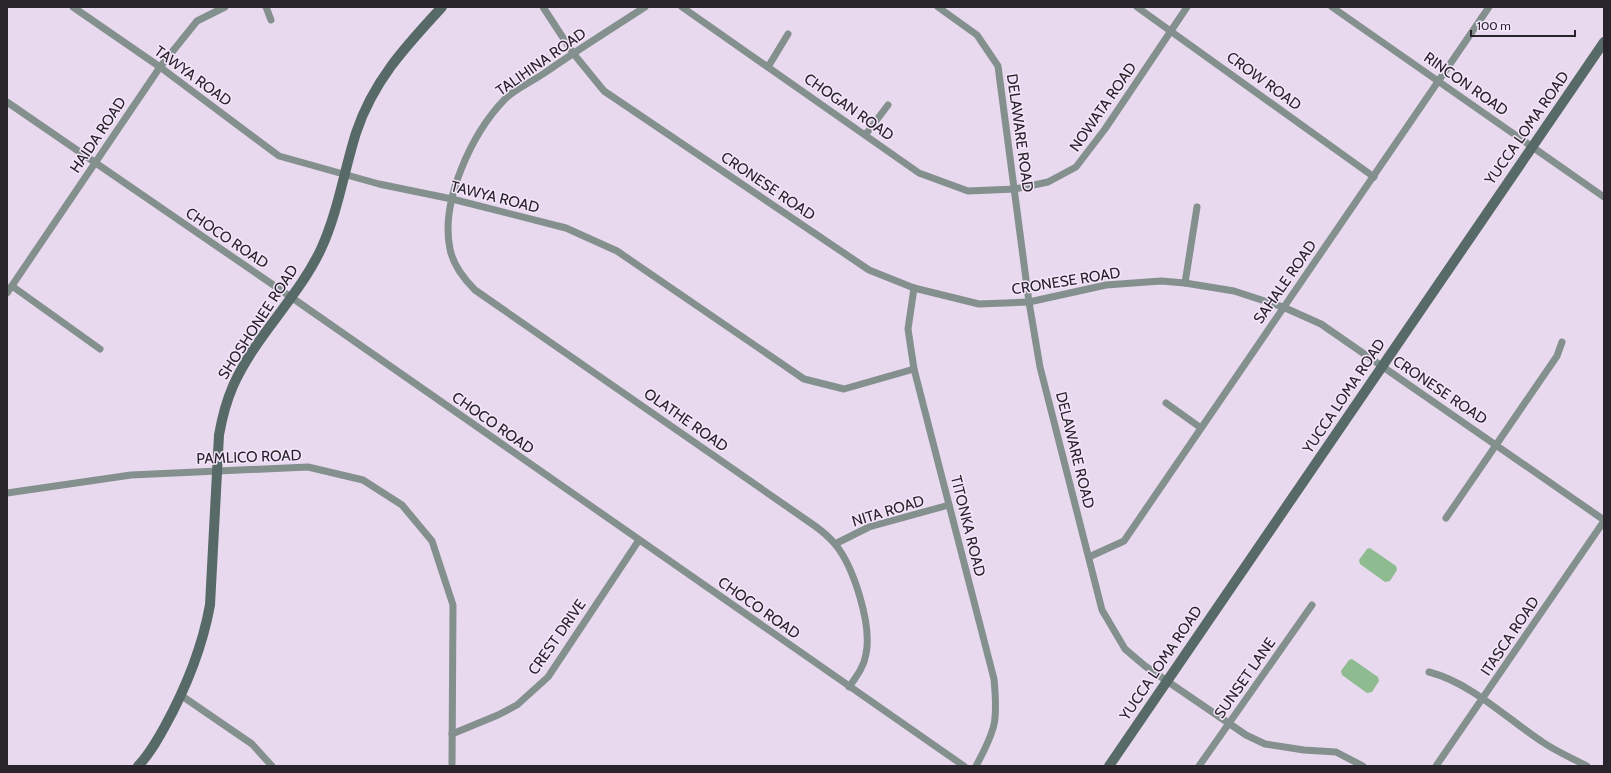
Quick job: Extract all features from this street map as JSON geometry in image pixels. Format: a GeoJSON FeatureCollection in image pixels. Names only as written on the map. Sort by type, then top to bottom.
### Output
{"type":"FeatureCollection","features":[{"type":"Feature","properties":{"kind":"main road","name":"SHOSHONEE ROAD"},"geometry":{"type":"LineString","coordinates":[[138,766],[147,757],[182,696],[205,630],[210,605],[219,435],[224,411],[233,386],[254,350],[291,297],[321,249],[331,222],[356,131],[375,88],[401,52],[442,7]]}},
{"type":"Feature","properties":{"kind":"main road","name":"YUCCA LOMA ROAD"},"geometry":{"type":"LineString","coordinates":[[1109,766],[1604,42]]}},
{"type":"Feature","properties":{"kind":"street","name":"TAWYA ROAD"},"geometry":{"type":"LineString","coordinates":[[73,7],[160,67],[279,156],[344,175],[452,199],[566,228],[618,251],[804,379],[844,389],[914,369]]}},
{"type":"Feature","properties":{"kind":"street","name":"HAIDA ROAD"},"geometry":{"type":"LineString","coordinates":[[7,292],[160,67],[197,22],[225,7]]}},
{"type":"Feature","properties":{"kind":"street"},"geometry":{"type":"LineString","coordinates":[[266,7],[272,20]]}},
{"type":"Feature","properties":{"kind":"street","name":"CRONESE ROAD"},"geometry":{"type":"LineString","coordinates":[[543,7],[573,53],[604,91],[869,270],[914,288],[979,304],[1029,302],[1106,285],[1161,281],[1185,283],[1234,291],[1283,307],[1321,324],[1604,520]]}},
{"type":"Feature","properties":{"kind":"street","name":"TALIHINA ROAD"},"geometry":{"type":"LineString","coordinates":[[452,199],[473,141],[506,99],[573,53],[645,7]]}},
{"type":"Feature","properties":{"kind":"street","name":"CHOGAN ROAD"},"geometry":{"type":"LineString","coordinates":[[682,7],[866,134],[919,173],[968,191],[1015,189]]}},
{"type":"Feature","properties":{"kind":"street","name":"DELAWARE ROAD"},"geometry":{"type":"LineString","coordinates":[[938,7],[977,35],[998,66],[1029,302],[1040,367],[1102,610],[1125,649],[1167,681],[1246,735],[1265,744],[1304,750],[1336,752],[1363,766]]}},
{"type":"Feature","properties":{"kind":"street","name":"CROW ROAD"},"geometry":{"type":"LineString","coordinates":[[1137,7],[1374,177]]}},
{"type":"Feature","properties":{"kind":"street","name":"NOWATA ROAD"},"geometry":{"type":"LineString","coordinates":[[1015,189],[1048,182],[1076,167],[1105,129],[1187,7]]}},
{"type":"Feature","properties":{"kind":"street","name":"RINCON ROAD"},"geometry":{"type":"LineString","coordinates":[[1332,7],[1604,197]]}},
{"type":"Feature","properties":{"kind":"street","name":"SAHALE ROAD"},"geometry":{"type":"LineString","coordinates":[[1089,557],[1124,541],[1489,7]]}},
{"type":"Feature","properties":{"kind":"street"},"geometry":{"type":"LineString","coordinates":[[768,67],[788,34]]}},
{"type":"Feature","properties":{"kind":"street","name":"CHOCO ROAD"},"geometry":{"type":"LineString","coordinates":[[7,102],[291,297],[964,766]]}},
{"type":"Feature","properties":{"kind":"street"},"geometry":{"type":"LineString","coordinates":[[866,134],[888,105]]}},
{"type":"Feature","properties":{"kind":"street","name":"OLATHE ROAD"},"geometry":{"type":"LineString","coordinates":[[452,199],[449,223],[450,250],[459,270],[475,290],[808,521],[835,544],[845,558],[854,581],[861,605],[867,636],[866,655],[862,668],[849,687]]}},
{"type":"Feature","properties":{"kind":"street"},"geometry":{"type":"LineString","coordinates":[[1185,283],[1197,208]]}},
{"type":"Feature","properties":{"kind":"street"},"geometry":{"type":"LineString","coordinates":[[12,286],[100,349]]}},
{"type":"Feature","properties":{"kind":"street","name":"TITONKA ROAD"},"geometry":{"type":"LineString","coordinates":[[914,288],[908,329],[914,369],[994,679],[997,712],[996,718],[992,737],[976,766]]}},
{"type":"Feature","properties":{"kind":"street"},"geometry":{"type":"LineString","coordinates":[[1446,518],[1558,356],[1562,342]]}},
{"type":"Feature","properties":{"kind":"street"},"geometry":{"type":"LineString","coordinates":[[1166,403],[1201,428]]}},
{"type":"Feature","properties":{"kind":"street","name":"PAMLICO ROAD"},"geometry":{"type":"LineString","coordinates":[[7,493],[131,475],[308,467],[363,480],[402,505],[432,541],[453,605],[452,766]]}},
{"type":"Feature","properties":{"kind":"street","name":"NITA ROAD"},"geometry":{"type":"LineString","coordinates":[[835,544],[869,527],[949,505]]}},
{"type":"Feature","properties":{"kind":"street","name":"ITASCA ROAD"},"geometry":{"type":"LineString","coordinates":[[1436,766],[1604,520]]}},
{"type":"Feature","properties":{"kind":"street","name":"CREST DRIVE"},"geometry":{"type":"LineString","coordinates":[[452,734],[498,715],[517,705],[548,677],[639,540]]}},
{"type":"Feature","properties":{"kind":"street","name":"SUNSET LANE"},"geometry":{"type":"LineString","coordinates":[[1200,766],[1312,605]]}},
{"type":"Feature","properties":{"kind":"street"},"geometry":{"type":"LineString","coordinates":[[1428,672],[1443,676],[1482,699],[1542,742],[1587,766]]}},
{"type":"Feature","properties":{"kind":"street"},"geometry":{"type":"LineString","coordinates":[[182,696],[252,744],[272,766]]}},
{"type":"Feature","properties":{"kind":"green space"},"geometry":{"type":"Polygon","coordinates":[[[1370,548],[1396,566],[1397,570],[1390,581],[1385,582],[1360,564],[1359,560],[1367,549],[1370,548]]]}},
{"type":"Feature","properties":{"kind":"green space"},"geometry":{"type":"Polygon","coordinates":[[[1352,659],[1378,677],[1379,681],[1372,692],[1367,693],[1342,675],[1341,671],[1349,660],[1352,659]]]}}]}
